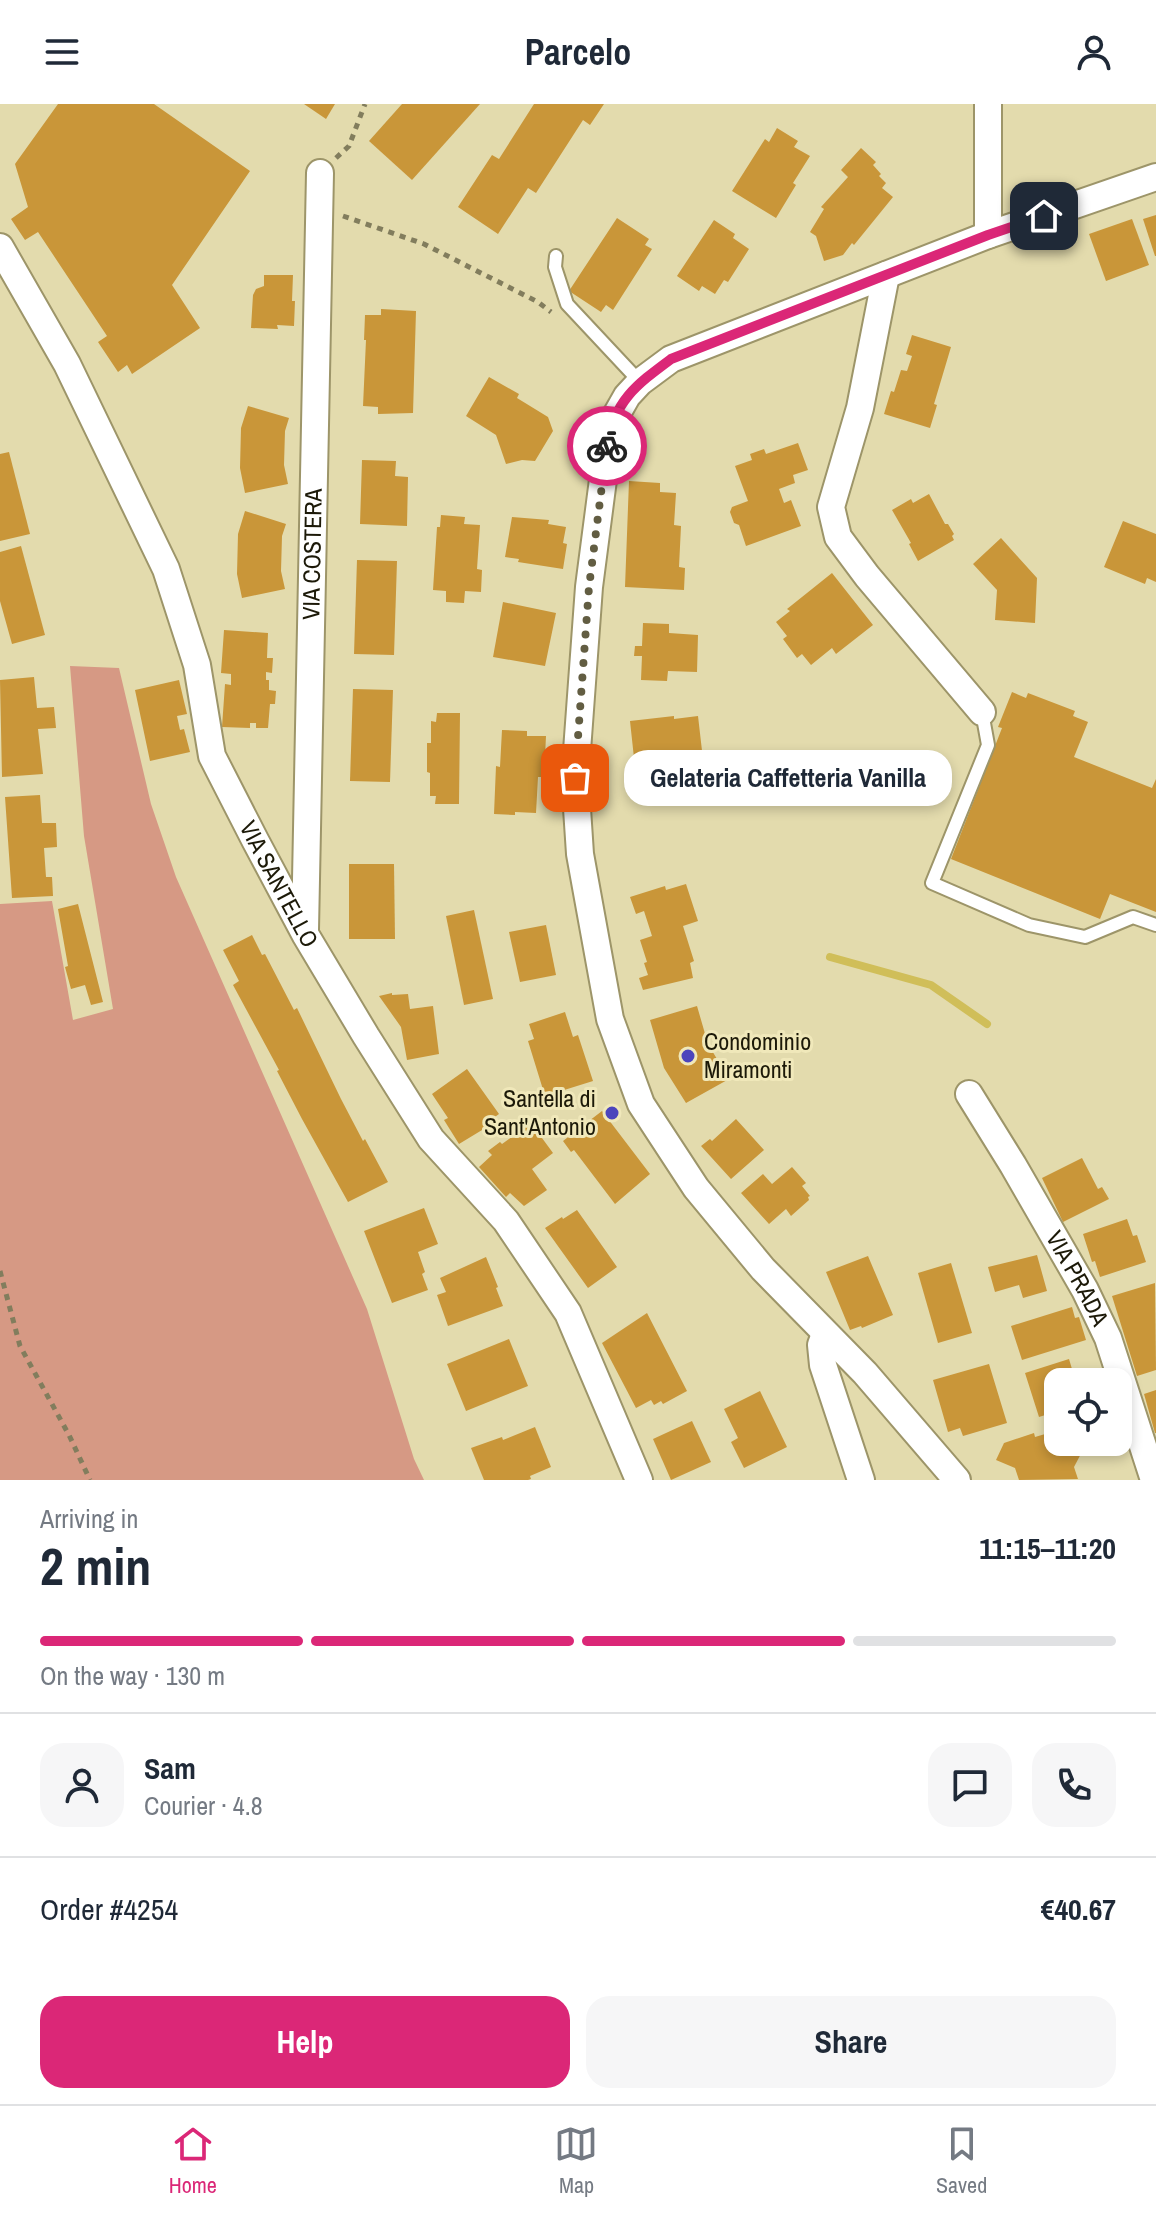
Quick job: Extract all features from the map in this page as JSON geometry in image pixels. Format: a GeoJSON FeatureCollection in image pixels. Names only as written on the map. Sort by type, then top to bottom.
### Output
{"type":"FeatureCollection","features":[{"type":"Feature","properties":{"kind":"street"},"geometry":{"type":"LineString","coordinates":[[988,104],[988,235]]}},
{"type":"Feature","properties":{"kind":"street","name":"VIA COSTERA"},"geometry":{"type":"LineString","coordinates":[[305,934],[320,173]]}},
{"type":"Feature","properties":{"kind":"street"},"geometry":{"type":"LineString","coordinates":[[957,1480],[865,1373],[763,1269],[696,1188],[641,1104],[610,1019],[580,854],[575,778],[589,587],[610,426],[627,396],[671,359],[988,235],[1156,177]]}},
{"type":"Feature","properties":{"kind":"street","name":"VIA SANTELLO"},"geometry":{"type":"LineString","coordinates":[[0,247],[67,364],[166,569],[197,665],[212,756],[305,934],[431,1139],[506,1221],[568,1313],[639,1480]]}},
{"type":"Feature","properties":{"kind":"street"},"geometry":{"type":"LineString","coordinates":[[886,275],[860,408],[831,507],[838,537],[982,712]]}},
{"type":"Feature","properties":{"kind":"street","name":"VIA PRADA"},"geometry":{"type":"LineString","coordinates":[[969,1094],[1085,1290],[1108,1338],[1154,1480]]}},
{"type":"Feature","properties":{"kind":"street"},"geometry":{"type":"LineString","coordinates":[[825,1334],[821,1345],[823,1365],[861,1480]]}},
{"type":"Feature","properties":{"kind":"lane"},"geometry":{"type":"LineString","coordinates":[[556,256],[555,267],[567,304],[640,382]]}},
{"type":"Feature","properties":{"kind":"lane"},"geometry":{"type":"LineString","coordinates":[[982,712],[988,745],[932,883],[1029,925],[1085,937],[1133,917],[1156,925]]}},
{"type":"Feature","properties":{"kind":"path"},"geometry":{"type":"LineString","coordinates":[[320,173],[349,146],[365,104]]}},
{"type":"Feature","properties":{"kind":"path"},"geometry":{"type":"LineString","coordinates":[[319,207],[424,244],[538,302],[558,318]]}},
{"type":"Feature","properties":{"kind":"path"},"geometry":{"type":"LineString","coordinates":[[0,1271],[20,1346],[90,1480]]}},
{"type":"Feature","properties":{"kind":"shaded area"},"geometry":{"type":"Polygon","coordinates":[[[70,666],[119,668],[151,804],[176,877],[367,1309],[414,1459],[424,1480],[0,1480],[0,904],[52,901],[73,1020],[113,1009],[84,836],[70,666]]]}},
{"type":"Feature","properties":{"kind":"building"},"geometry":{"type":"Polygon","coordinates":[[[58,104],[154,104],[250,171],[172,285],[200,328],[132,374],[127,365],[118,372],[98,342],[107,336],[38,232],[25,240],[11,219],[28,207],[15,164],[58,104]]]}},
{"type":"Feature","properties":{"kind":"building"},"geometry":{"type":"Polygon","coordinates":[[[304,104],[335,104],[326,119],[304,104]]]}},
{"type":"Feature","properties":{"kind":"building"},"geometry":{"type":"Polygon","coordinates":[[[402,104],[480,104],[412,180],[369,141],[402,104]]]}},
{"type":"Feature","properties":{"kind":"building"},"geometry":{"type":"Polygon","coordinates":[[[534,104],[604,104],[590,125],[583,120],[536,193],[528,188],[498,234],[458,207],[492,155],[499,159],[534,104]]]}},
{"type":"Feature","properties":{"kind":"building"},"geometry":{"type":"Polygon","coordinates":[[[777,128],[798,141],[794,147],[810,156],[776,218],[732,191],[765,139],[769,142],[777,128]]]}},
{"type":"Feature","properties":{"kind":"building"},"geometry":{"type":"Polygon","coordinates":[[[861,148],[876,162],[873,165],[886,183],[882,188],[893,197],[854,245],[852,243],[843,255],[824,261],[816,236],[810,232],[824,209],[821,207],[848,177],[841,170],[861,148]]]}},
{"type":"Feature","properties":{"kind":"building"},"geometry":{"type":"Polygon","coordinates":[[[1156,215],[1156,256],[1155,256],[1143,219],[1156,215]]]}},
{"type":"Feature","properties":{"kind":"building"},"geometry":{"type":"Polygon","coordinates":[[[617,218],[649,239],[645,245],[652,249],[613,310],[606,305],[601,312],[569,291],[617,218]]]}},
{"type":"Feature","properties":{"kind":"building"},"geometry":{"type":"Polygon","coordinates":[[[1132,219],[1149,265],[1106,281],[1089,234],[1132,219]]]}},
{"type":"Feature","properties":{"kind":"building"},"geometry":{"type":"Polygon","coordinates":[[[714,220],[735,234],[733,238],[749,249],[728,282],[724,280],[715,294],[702,286],[699,291],[677,276],[714,220]]]}},
{"type":"Feature","properties":{"kind":"building"},"geometry":{"type":"Polygon","coordinates":[[[264,275],[293,275],[294,326],[251,328],[253,295],[256,289],[264,286],[264,275]]]}},
{"type":"Feature","properties":{"kind":"building"},"geometry":{"type":"Polygon","coordinates":[[[381,309],[416,311],[413,413],[378,414],[378,407],[363,406],[365,315],[381,315],[381,309]]]}},
{"type":"Feature","properties":{"kind":"building"},"geometry":{"type":"Polygon","coordinates":[[[912,335],[951,347],[930,428],[884,414],[901,370],[907,371],[912,356],[906,354],[912,335]]]}},
{"type":"Feature","properties":{"kind":"building"},"geometry":{"type":"Polygon","coordinates":[[[489,377],[519,394],[517,398],[548,417],[553,431],[535,461],[506,464],[496,435],[466,416],[489,377]]]}},
{"type":"Feature","properties":{"kind":"building"},"geometry":{"type":"Polygon","coordinates":[[[248,406],[289,418],[285,431],[284,465],[288,484],[245,493],[240,468],[241,428],[248,406]]]}},
{"type":"Feature","properties":{"kind":"building"},"geometry":{"type":"Polygon","coordinates":[[[798,443],[808,470],[793,475],[795,483],[779,489],[784,503],[791,500],[801,526],[746,546],[739,525],[734,523],[730,512],[732,507],[748,501],[735,466],[752,460],[750,454],[764,449],[766,454],[798,443]]]}},
{"type":"Feature","properties":{"kind":"building"},"geometry":{"type":"Polygon","coordinates":[[[9,452],[30,534],[0,541],[0,454],[9,452]]]}},
{"type":"Feature","properties":{"kind":"building"},"geometry":{"type":"Polygon","coordinates":[[[362,460],[396,461],[395,476],[408,477],[407,526],[360,524],[362,460]]]}},
{"type":"Feature","properties":{"kind":"building"},"geometry":{"type":"Polygon","coordinates":[[[629,481],[660,483],[660,492],[676,493],[674,525],[681,526],[679,567],[685,568],[684,590],[625,587],[629,481]]]}},
{"type":"Feature","properties":{"kind":"building"},"geometry":{"type":"Polygon","coordinates":[[[929,494],[954,534],[954,540],[918,561],[892,510],[911,499],[913,503],[929,494]]]}},
{"type":"Feature","properties":{"kind":"building"},"geometry":{"type":"Polygon","coordinates":[[[245,511],[286,524],[282,536],[281,571],[285,589],[242,598],[237,574],[238,534],[245,511]]]}},
{"type":"Feature","properties":{"kind":"building"},"geometry":{"type":"Polygon","coordinates":[[[441,515],[465,517],[464,524],[480,525],[477,569],[482,570],[481,592],[465,591],[464,603],[446,602],[446,591],[433,590],[437,527],[440,527],[441,515]]]}},
{"type":"Feature","properties":{"kind":"building"},"geometry":{"type":"Polygon","coordinates":[[[512,517],[549,520],[548,524],[566,527],[563,569],[505,557],[512,517]]]}},
{"type":"Feature","properties":{"kind":"building"},"geometry":{"type":"Polygon","coordinates":[[[1123,521],[1156,534],[1156,582],[1147,578],[1145,584],[1104,567],[1123,521]]]}},
{"type":"Feature","properties":{"kind":"building"},"geometry":{"type":"Polygon","coordinates":[[[1001,538],[1037,578],[1035,623],[995,620],[997,590],[973,564],[1001,538]]]}},
{"type":"Feature","properties":{"kind":"building"},"geometry":{"type":"Polygon","coordinates":[[[21,546],[45,635],[12,644],[0,601],[0,552],[21,546]]]}},
{"type":"Feature","properties":{"kind":"building"},"geometry":{"type":"Polygon","coordinates":[[[357,560],[397,561],[394,655],[354,654],[357,560]]]}},
{"type":"Feature","properties":{"kind":"building"},"geometry":{"type":"Polygon","coordinates":[[[832,573],[873,625],[836,654],[832,648],[811,665],[802,654],[797,658],[783,639],[787,636],[776,622],[790,611],[787,609],[832,573]]]}},
{"type":"Feature","properties":{"kind":"building"},"geometry":{"type":"Polygon","coordinates":[[[503,602],[556,613],[545,666],[493,657],[503,602]]]}},
{"type":"Feature","properties":{"kind":"building"},"geometry":{"type":"Polygon","coordinates":[[[643,623],[669,624],[669,633],[698,635],[697,672],[668,671],[667,681],[641,680],[642,656],[634,656],[635,646],[642,646],[643,623]]]}},
{"type":"Feature","properties":{"kind":"building"},"geometry":{"type":"Polygon","coordinates":[[[224,630],[268,633],[267,658],[273,658],[272,673],[266,672],[266,680],[269,680],[269,690],[276,691],[275,704],[270,704],[268,728],[256,728],[256,723],[250,723],[250,728],[222,727],[225,684],[231,685],[231,674],[221,673],[224,630]]]}},
{"type":"Feature","properties":{"kind":"building"},"geometry":{"type":"Polygon","coordinates":[[[34,677],[37,708],[54,707],[56,728],[38,729],[43,774],[2,777],[0,680],[34,677]]]}},
{"type":"Feature","properties":{"kind":"building"},"geometry":{"type":"Polygon","coordinates":[[[179,680],[187,714],[177,716],[190,752],[150,761],[135,690],[179,680]]]}},
{"type":"Feature","properties":{"kind":"building"},"geometry":{"type":"Polygon","coordinates":[[[353,689],[393,690],[390,782],[350,781],[353,689]]]}},
{"type":"Feature","properties":{"kind":"building"},"geometry":{"type":"Polygon","coordinates":[[[1012,692],[1026,698],[1028,693],[1075,711],[1073,716],[1088,722],[1074,757],[1152,788],[1156,779],[1156,912],[1110,894],[1100,919],[951,859],[1002,728],[998,727],[1012,692]]]}},
{"type":"Feature","properties":{"kind":"building"},"geometry":{"type":"Polygon","coordinates":[[[437,713],[460,713],[459,804],[435,804],[436,796],[430,796],[427,743],[431,743],[431,721],[436,722],[437,713]]]}},
{"type":"Feature","properties":{"kind":"building"},"geometry":{"type":"Polygon","coordinates":[[[674,716],[674,719],[698,716],[707,794],[639,804],[630,721],[674,716]]]}},
{"type":"Feature","properties":{"kind":"building"},"geometry":{"type":"Polygon","coordinates":[[[502,730],[527,731],[527,736],[546,736],[544,777],[538,777],[536,813],[494,814],[496,766],[500,767],[502,730]]]}},
{"type":"Feature","properties":{"kind":"building"},"geometry":{"type":"Polygon","coordinates":[[[40,795],[42,823],[56,823],[57,847],[44,848],[46,877],[52,877],[53,896],[12,898],[5,797],[40,795]]]}},
{"type":"Feature","properties":{"kind":"building"},"geometry":{"type":"Polygon","coordinates":[[[349,864],[394,864],[395,939],[349,939],[349,864]]]}},
{"type":"Feature","properties":{"kind":"building"},"geometry":{"type":"Polygon","coordinates":[[[686,884],[698,921],[683,926],[694,961],[690,963],[693,978],[643,990],[639,978],[648,975],[640,940],[652,936],[644,911],[636,914],[630,897],[665,886],[666,890],[686,884]]]}},
{"type":"Feature","properties":{"kind":"building"},"geometry":{"type":"Polygon","coordinates":[[[78,904],[103,1002],[91,1005],[85,985],[71,989],[65,967],[68,966],[58,909],[78,904]]]}},
{"type":"Feature","properties":{"kind":"building"},"geometry":{"type":"Polygon","coordinates":[[[474,910],[493,999],[464,1005],[446,916],[474,910]]]}},
{"type":"Feature","properties":{"kind":"building"},"geometry":{"type":"Polygon","coordinates":[[[546,925],[556,975],[520,982],[509,932],[546,925]]]}},
{"type":"Feature","properties":{"kind":"building"},"geometry":{"type":"Polygon","coordinates":[[[252,935],[294,1010],[297,1008],[341,1099],[388,1182],[348,1202],[233,985],[239,981],[223,950],[252,935]]]}},
{"type":"Feature","properties":{"kind":"building"},"geometry":{"type":"Polygon","coordinates":[[[408,994],[410,1009],[433,1006],[439,1054],[407,1060],[401,1027],[379,996],[408,994]]]}},
{"type":"Feature","properties":{"kind":"building","name":"Condominio Miramonti"},"geometry":{"type":"Polygon","coordinates":[[[697,1006],[708,1044],[729,1079],[686,1103],[664,1068],[650,1020],[697,1006]]]}},
{"type":"Feature","properties":{"kind":"building"},"geometry":{"type":"Polygon","coordinates":[[[565,1012],[573,1037],[578,1035],[593,1081],[545,1096],[528,1041],[534,1039],[529,1024],[565,1012]]]}},
{"type":"Feature","properties":{"kind":"building"},"geometry":{"type":"Polygon","coordinates":[[[467,1069],[499,1114],[485,1124],[487,1127],[459,1144],[444,1120],[448,1118],[432,1094],[467,1069]]]}},
{"type":"Feature","properties":{"kind":"building"},"geometry":{"type":"Polygon","coordinates":[[[602,1111],[650,1174],[615,1204],[574,1150],[571,1152],[563,1141],[602,1111]]]}},
{"type":"Feature","properties":{"kind":"building"},"geometry":{"type":"Polygon","coordinates":[[[736,1119],[764,1150],[731,1179],[701,1146],[710,1139],[712,1141],[736,1119]]]}},
{"type":"Feature","properties":{"kind":"building"},"geometry":{"type":"Polygon","coordinates":[[[531,1123],[553,1153],[532,1169],[547,1190],[524,1206],[510,1193],[506,1197],[479,1167],[492,1155],[488,1151],[531,1123]]]}},
{"type":"Feature","properties":{"kind":"building"},"geometry":{"type":"Polygon","coordinates":[[[1082,1158],[1098,1189],[1102,1187],[1109,1199],[1063,1222],[1042,1178],[1082,1158]]]}},
{"type":"Feature","properties":{"kind":"building"},"geometry":{"type":"Polygon","coordinates":[[[792,1167],[806,1183],[802,1186],[810,1196],[809,1200],[791,1216],[786,1209],[769,1224],[741,1193],[763,1174],[772,1184],[792,1167]]]}},
{"type":"Feature","properties":{"kind":"building"},"geometry":{"type":"Polygon","coordinates":[[[424,1208],[438,1244],[418,1252],[428,1290],[392,1303],[364,1231],[424,1208]]]}},
{"type":"Feature","properties":{"kind":"building"},"geometry":{"type":"Polygon","coordinates":[[[577,1210],[617,1267],[588,1288],[545,1228],[577,1210]]]}},
{"type":"Feature","properties":{"kind":"building"},"geometry":{"type":"Polygon","coordinates":[[[1127,1219],[1133,1236],[1137,1235],[1146,1262],[1100,1277],[1083,1234],[1127,1219]]]}},
{"type":"Feature","properties":{"kind":"building"},"geometry":{"type":"Polygon","coordinates":[[[1037,1255],[1047,1291],[1023,1298],[1019,1285],[995,1292],[988,1267],[1037,1255]]]}},
{"type":"Feature","properties":{"kind":"building"},"geometry":{"type":"Polygon","coordinates":[[[868,1256],[893,1315],[850,1330],[826,1272],[868,1256]]]}},
{"type":"Feature","properties":{"kind":"building"},"geometry":{"type":"Polygon","coordinates":[[[486,1257],[503,1306],[448,1326],[437,1295],[446,1292],[440,1278],[486,1257]]]}},
{"type":"Feature","properties":{"kind":"building"},"geometry":{"type":"Polygon","coordinates":[[[951,1263],[972,1333],[938,1343],[918,1273],[951,1263]]]}},
{"type":"Feature","properties":{"kind":"building"},"geometry":{"type":"Polygon","coordinates":[[[1155,1283],[1156,1370],[1137,1376],[1112,1296],[1155,1283]]]}},
{"type":"Feature","properties":{"kind":"building"},"geometry":{"type":"Polygon","coordinates":[[[1072,1307],[1075,1318],[1079,1317],[1086,1340],[1022,1360],[1011,1326],[1072,1307]]]}},
{"type":"Feature","properties":{"kind":"building"},"geometry":{"type":"Polygon","coordinates":[[[647,1313],[687,1391],[663,1404],[661,1401],[654,1405],[651,1400],[636,1408],[602,1343],[647,1313]]]}},
{"type":"Feature","properties":{"kind":"building"},"geometry":{"type":"Polygon","coordinates":[[[509,1339],[528,1386],[466,1411],[447,1364],[509,1339]]]}},
{"type":"Feature","properties":{"kind":"building"},"geometry":{"type":"Polygon","coordinates":[[[1069,1359],[1072,1368],[1044,1368],[1044,1415],[1039,1417],[1025,1373],[1069,1359]]]}},
{"type":"Feature","properties":{"kind":"building"},"geometry":{"type":"Polygon","coordinates":[[[989,1364],[1007,1423],[963,1436],[960,1428],[948,1432],[933,1380],[989,1364]]]}},
{"type":"Feature","properties":{"kind":"building"},"geometry":{"type":"Polygon","coordinates":[[[1156,1390],[1156,1433],[1155,1433],[1144,1394],[1156,1390]]]}},
{"type":"Feature","properties":{"kind":"building"},"geometry":{"type":"Polygon","coordinates":[[[760,1391],[787,1447],[744,1468],[731,1442],[738,1438],[724,1409],[760,1391]]]}},
{"type":"Feature","properties":{"kind":"building"},"geometry":{"type":"Polygon","coordinates":[[[692,1421],[711,1462],[671,1480],[653,1439],[692,1421]]]}},
{"type":"Feature","properties":{"kind":"building"},"geometry":{"type":"Polygon","coordinates":[[[535,1427],[551,1467],[530,1476],[528,1480],[484,1480],[471,1448],[535,1427]]]}},
{"type":"Feature","properties":{"kind":"building"},"geometry":{"type":"Polygon","coordinates":[[[1034,1433],[1035,1437],[1044,1434],[1044,1456],[1080,1456],[1074,1467],[1078,1479],[1019,1480],[1015,1468],[996,1460],[1004,1443],[1034,1433]]]}},
{"type":"Feature","properties":{"kind":"waterway"},"geometry":{"type":"LineString","coordinates":[[830,957],[931,985],[987,1024]]}},
{"type":"Feature","properties":{"kind":"way so far"},"geometry":{"type":"LineString","coordinates":[[575,778],[589,587],[607,446]]}},
{"type":"Feature","properties":{"kind":"place","name":"Gelateria Caffetteria Vanilla"},"geometry":{"type":"Point","coordinates":[575,778]}},
{"type":"Feature","properties":{"kind":"place","name":"Condominio Miramonti"},"geometry":{"type":"Point","coordinates":[688,1056]}},
{"type":"Feature","properties":{"kind":"place","name":"Santella di Sant'Antonio"},"geometry":{"type":"Point","coordinates":[612,1113]}},
{"type":"Feature","properties":{"kind":"route"},"geometry":{"type":"LineString","coordinates":[[607,446],[610,426],[627,396],[671,359],[1044,216]]}}]}
